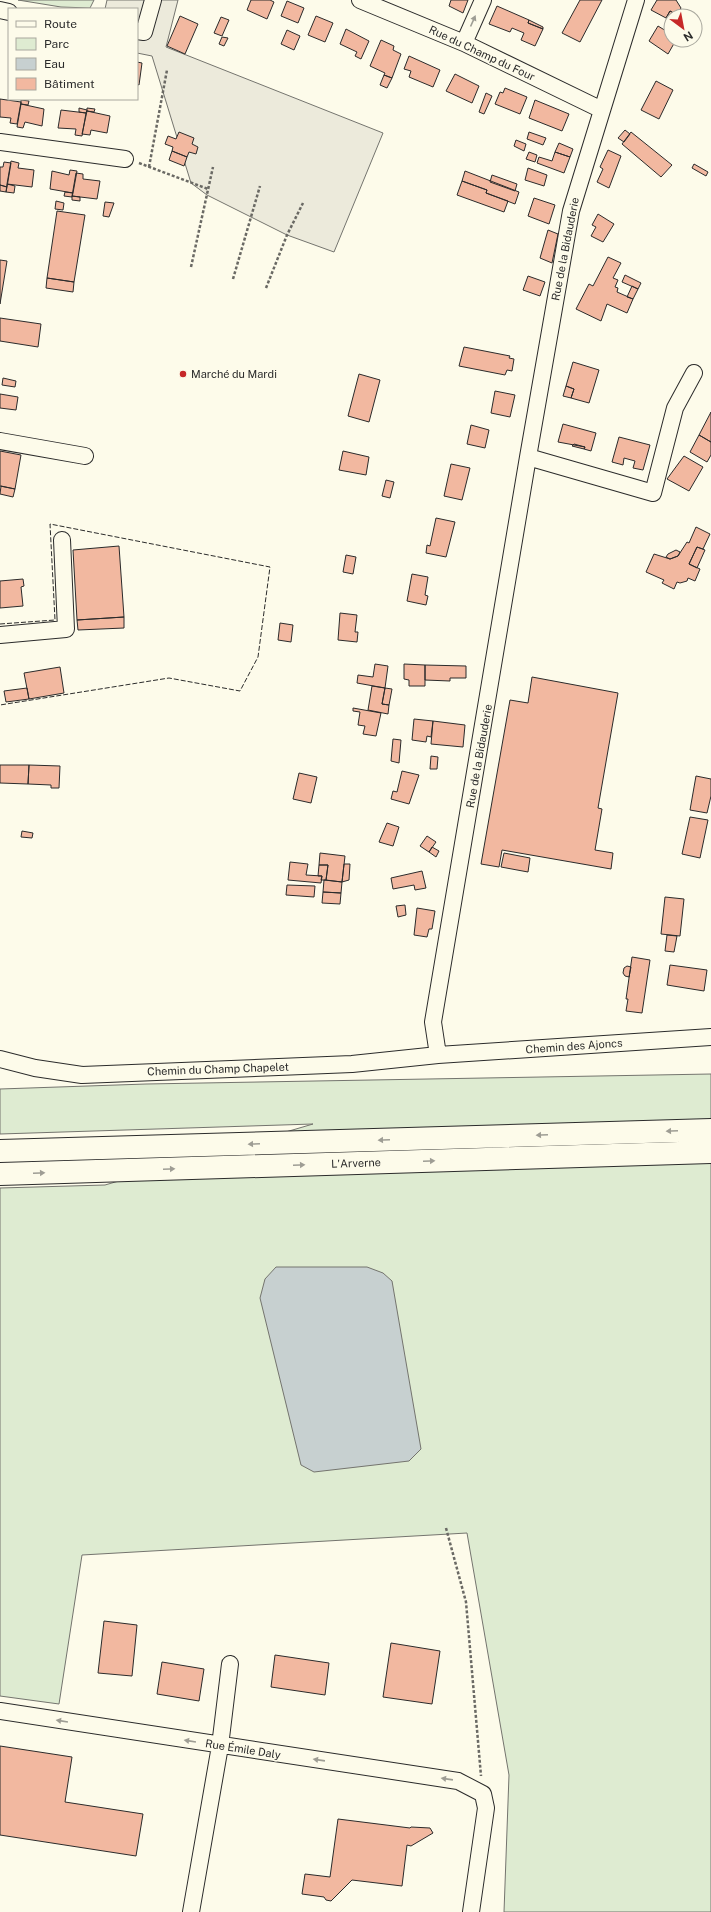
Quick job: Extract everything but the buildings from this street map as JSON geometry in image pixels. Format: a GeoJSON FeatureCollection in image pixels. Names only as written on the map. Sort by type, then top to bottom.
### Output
{"type":"FeatureCollection","features":[{"type":"Feature","properties":{"kind":"highway","name":"L'Arverne"},"geometry":{"type":"LineString","coordinates":[[0,1151],[711,1130]]}},
{"type":"Feature","properties":{"kind":"highway","name":"L'Arverne"},"geometry":{"type":"LineString","coordinates":[[0,1174],[711,1152]]}},
{"type":"Feature","properties":{"kind":"street"},"geometry":{"type":"LineString","coordinates":[[138,31],[144,32],[153,0]]}},
{"type":"Feature","properties":{"kind":"street","name":"Rue du Champ du Four"},"geometry":{"type":"LineString","coordinates":[[360,0],[464,43],[602,110]]}},
{"type":"Feature","properties":{"kind":"street"},"geometry":{"type":"LineString","coordinates":[[464,43],[483,0]]}},
{"type":"Feature","properties":{"kind":"street","name":"Rue de la Bidauderie"},"geometry":{"type":"LineString","coordinates":[[438,1055],[434,1022],[528,457],[571,211],[636,0]]}},
{"type":"Feature","properties":{"kind":"street"},"geometry":{"type":"LineString","coordinates":[[0,142],[125,158]]}},
{"type":"Feature","properties":{"kind":"street"},"geometry":{"type":"LineString","coordinates":[[528,457],[653,493],[675,408],[694,372]]}},
{"type":"Feature","properties":{"kind":"street"},"geometry":{"type":"LineString","coordinates":[[0,441],[85,456]]}},
{"type":"Feature","properties":{"kind":"street"},"geometry":{"type":"LineString","coordinates":[[0,635],[66,629],[62,540]]}},
{"type":"Feature","properties":{"kind":"street","name":"Chemin des Ajoncs"},"geometry":{"type":"LineString","coordinates":[[438,1055],[711,1037]]}},
{"type":"Feature","properties":{"kind":"street","name":"Chemin du Champ Chapelet"},"geometry":{"type":"LineString","coordinates":[[0,1059],[35,1068],[82,1074],[352,1064],[438,1055]]}},
{"type":"Feature","properties":{"kind":"street"},"geometry":{"type":"LineString","coordinates":[[191,1912],[220,1746],[230,1664]]}},
{"type":"Feature","properties":{"kind":"street","name":"Rue Émile Daly"},"geometry":{"type":"LineString","coordinates":[[0,1711],[220,1746],[458,1781],[483,1794]]}},
{"type":"Feature","properties":{"kind":"street"},"geometry":{"type":"LineString","coordinates":[[471,1912],[486,1808],[483,1794]]}},
{"type":"Feature","properties":{"kind":"path"},"geometry":{"type":"LineString","coordinates":[[149,167],[167,70]]}},
{"type":"Feature","properties":{"kind":"path"},"geometry":{"type":"LineString","coordinates":[[125,158],[208,189]]}},
{"type":"Feature","properties":{"kind":"path"},"geometry":{"type":"LineString","coordinates":[[191,267],[213,167]]}},
{"type":"Feature","properties":{"kind":"path"},"geometry":{"type":"LineString","coordinates":[[233,279],[260,186]]}},
{"type":"Feature","properties":{"kind":"path"},"geometry":{"type":"LineString","coordinates":[[266,288],[287,235],[303,204]]}},
{"type":"Feature","properties":{"kind":"path"},"geometry":{"type":"LineString","coordinates":[[446,1528],[466,1602],[483,1794]]}},
{"type":"Feature","properties":{"kind":"green space"},"geometry":{"type":"Polygon","coordinates":[[[18,0],[94,0],[90,8],[61,7],[18,0]]]}},
{"type":"Feature","properties":{"kind":"green space"},"geometry":{"type":"Polygon","coordinates":[[[711,1074],[711,1912],[504,1912],[509,1775],[467,1533],[82,1555],[59,1704],[0,1696],[0,1188],[105,1185],[313,1124],[0,1134],[0,1089],[146,1084],[711,1074]]]}},
{"type":"Feature","properties":{"kind":"shaded area"},"geometry":{"type":"Polygon","coordinates":[[[107,0],[178,0],[166,47],[383,133],[334,252],[287,235],[207,195],[191,183],[152,56],[138,53],[138,8],[105,8],[107,0]]]}},
{"type":"Feature","properties":{"kind":"water"},"geometry":{"type":"Polygon","coordinates":[[[276,1267],[367,1267],[383,1273],[392,1281],[421,1449],[409,1461],[314,1472],[301,1465],[260,1298],[265,1279],[276,1267]]]}},
{"type":"Feature","properties":{"kind":"fence"},"geometry":{"type":"LineString","coordinates":[[0,624],[55,620],[50,524],[270,567],[258,657],[240,691],[169,678],[0,705]]}},
{"type":"Feature","properties":{"kind":"place","name":"Marché du Mardi"},"geometry":{"type":"Point","coordinates":[183,374]}}]}
